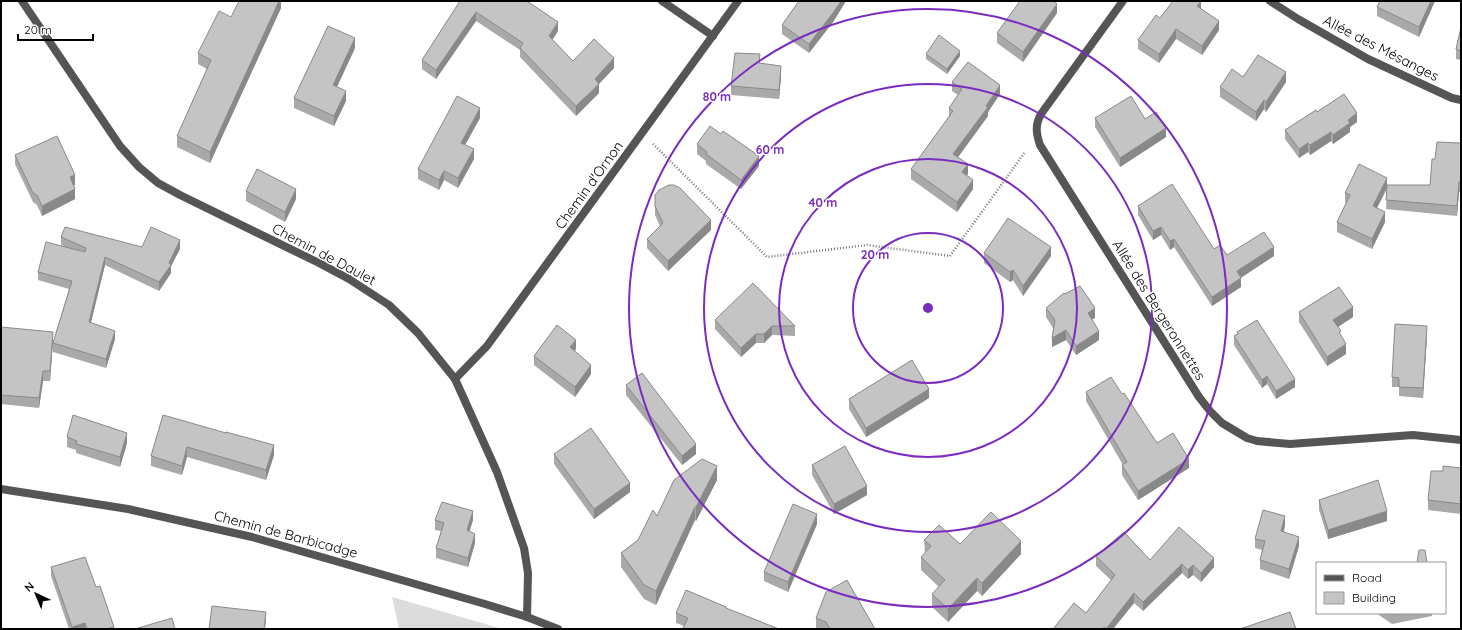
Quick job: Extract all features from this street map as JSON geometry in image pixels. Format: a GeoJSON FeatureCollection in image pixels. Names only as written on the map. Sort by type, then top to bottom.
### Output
{"type":"FeatureCollection","features":[{"type":"Feature","properties":{"kind":"street","name":"Chemin de Daulet"},"geometry":{"type":"LineString","coordinates":[[22,1],[120,146],[139,167],[158,183],[320,263],[349,279],[389,305],[418,333],[455,379],[497,472],[524,548],[528,573],[527,617]]}},
{"type":"Feature","properties":{"kind":"street"},"geometry":{"type":"LineString","coordinates":[[662,1],[713,36]]}},
{"type":"Feature","properties":{"kind":"street","name":"Chemin d'Ornon"},"geometry":{"type":"LineString","coordinates":[[455,379],[487,346],[738,1]]}},
{"type":"Feature","properties":{"kind":"street"},"geometry":{"type":"LineString","coordinates":[[1036,136],[1036,128],[1041,114],[1123,1]]}},
{"type":"Feature","properties":{"kind":"street","name":"Allée des Mésanges"},"geometry":{"type":"LineString","coordinates":[[1270,1],[1298,19],[1368,59],[1452,98],[1461,100]]}},
{"type":"Feature","properties":{"kind":"street","name":"Allée des Bergeronnettes"},"geometry":{"type":"LineString","coordinates":[[1036,136],[1040,145],[1199,397],[1222,423],[1247,438],[1273,444],[1308,444],[1413,435],[1461,440]]}},
{"type":"Feature","properties":{"kind":"street","name":"Chemin de Barbicadge"},"geometry":{"type":"LineString","coordinates":[[1,489],[128,509],[252,537],[310,552],[527,617],[558,629]]}},
{"type":"Feature","properties":{"kind":"path"},"geometry":{"type":"LineString","coordinates":[[642,134],[767,257],[867,245],[950,256],[1036,136]]}},
{"type":"Feature","properties":{"kind":"shaded area"},"geometry":{"type":"Polygon","coordinates":[[[392,597],[503,629],[399,629],[392,597]]]}},
{"type":"Feature","properties":{"kind":"building"},"geometry":{"type":"Polygon","coordinates":[[[239,1],[279,1],[210,152],[177,136],[211,60],[198,53],[219,11],[231,17],[239,1]]]}},
{"type":"Feature","properties":{"kind":"building"},"geometry":{"type":"Polygon","coordinates":[[[460,1],[527,1],[558,22],[549,36],[573,61],[594,39],[614,58],[595,79],[599,84],[576,106],[520,48],[523,43],[476,12],[436,70],[422,60],[460,1]]]}},
{"type":"Feature","properties":{"kind":"building"},"geometry":{"type":"Polygon","coordinates":[[[799,1],[841,1],[809,44],[782,25],[799,1]]]}},
{"type":"Feature","properties":{"kind":"building"},"geometry":{"type":"Polygon","coordinates":[[[1020,1],[1053,1],[1057,4],[1023,52],[997,33],[1020,1]]]}},
{"type":"Feature","properties":{"kind":"building"},"geometry":{"type":"Polygon","coordinates":[[[1173,1],[1201,1],[1197,6],[1219,21],[1202,46],[1176,29],[1159,54],[1138,40],[1156,15],[1160,18],[1173,1]]]}},
{"type":"Feature","properties":{"kind":"building"},"geometry":{"type":"Polygon","coordinates":[[[1380,1],[1431,1],[1419,27],[1377,7],[1380,1]]]}},
{"type":"Feature","properties":{"kind":"building"},"geometry":{"type":"Polygon","coordinates":[[[328,26],[355,38],[333,85],[346,91],[334,116],[294,98],[328,26]]]}},
{"type":"Feature","properties":{"kind":"building"},"geometry":{"type":"Polygon","coordinates":[[[1461,27],[1461,51],[1456,49],[1461,27]]]}},
{"type":"Feature","properties":{"kind":"building"},"geometry":{"type":"Polygon","coordinates":[[[939,35],[960,51],[947,69],[926,54],[939,35]]]}},
{"type":"Feature","properties":{"kind":"building"},"geometry":{"type":"Polygon","coordinates":[[[735,53],[760,54],[759,63],[781,66],[779,90],[731,86],[735,53]]]}},
{"type":"Feature","properties":{"kind":"building"},"geometry":{"type":"Polygon","coordinates":[[[1258,55],[1286,72],[1266,102],[1264,100],[1256,112],[1220,87],[1232,69],[1243,77],[1258,55]]]}},
{"type":"Feature","properties":{"kind":"building"},"geometry":{"type":"Polygon","coordinates":[[[968,62],[1000,85],[986,106],[988,107],[953,154],[968,164],[962,172],[973,180],[957,202],[911,169],[953,111],[949,108],[962,89],[952,82],[968,62]]]}},
{"type":"Feature","properties":{"kind":"building"},"geometry":{"type":"Polygon","coordinates":[[[1344,94],[1357,113],[1348,120],[1350,123],[1333,135],[1331,132],[1310,145],[1308,143],[1299,149],[1285,130],[1316,110],[1317,112],[1344,94]]]}},
{"type":"Feature","properties":{"kind":"building"},"geometry":{"type":"Polygon","coordinates":[[[457,96],[480,108],[461,143],[474,149],[458,178],[444,171],[439,180],[418,169],[457,96]]]}},
{"type":"Feature","properties":{"kind":"building"},"geometry":{"type":"Polygon","coordinates":[[[1131,96],[1145,119],[1156,112],[1166,128],[1120,158],[1095,118],[1131,96]]]}},
{"type":"Feature","properties":{"kind":"building"},"geometry":{"type":"Polygon","coordinates":[[[710,126],[721,134],[723,131],[759,156],[741,180],[706,154],[707,152],[697,144],[710,126]]]}},
{"type":"Feature","properties":{"kind":"building"},"geometry":{"type":"Polygon","coordinates":[[[57,136],[75,175],[70,177],[75,189],[42,206],[37,195],[33,193],[15,155],[57,136]]]}},
{"type":"Feature","properties":{"kind":"building"},"geometry":{"type":"Polygon","coordinates":[[[1437,142],[1461,143],[1461,183],[1459,182],[1457,206],[1386,200],[1387,185],[1430,185],[1432,159],[1435,159],[1437,142]]]}},
{"type":"Feature","properties":{"kind":"building"},"geometry":{"type":"Polygon","coordinates":[[[1359,164],[1387,178],[1373,206],[1385,212],[1372,239],[1337,222],[1350,195],[1345,193],[1359,164]]]}},
{"type":"Feature","properties":{"kind":"building"},"geometry":{"type":"Polygon","coordinates":[[[257,169],[296,189],[285,212],[246,191],[257,169]]]}},
{"type":"Feature","properties":{"kind":"building"},"geometry":{"type":"Polygon","coordinates":[[[1172,184],[1214,249],[1220,245],[1227,255],[1264,232],[1274,247],[1237,271],[1241,278],[1212,297],[1174,239],[1170,241],[1161,227],[1153,231],[1138,206],[1172,184]]]}},
{"type":"Feature","properties":{"kind":"building"},"geometry":{"type":"Polygon","coordinates":[[[669,185],[674,185],[680,188],[711,220],[668,261],[647,239],[663,223],[655,206],[655,195],[659,190],[669,185]]]}},
{"type":"Feature","properties":{"kind":"building"},"geometry":{"type":"Polygon","coordinates":[[[1008,218],[1051,247],[1023,286],[1013,270],[1010,272],[984,253],[1008,218]]]}},
{"type":"Feature","properties":{"kind":"building"},"geometry":{"type":"Polygon","coordinates":[[[65,227],[142,247],[151,227],[180,240],[169,263],[171,265],[159,282],[105,257],[89,322],[115,331],[106,359],[53,343],[72,281],[38,272],[46,242],[85,252],[86,248],[61,237],[65,227]]]}},
{"type":"Feature","properties":{"kind":"building"},"geometry":{"type":"Polygon","coordinates":[[[753,283],[795,326],[772,326],[764,334],[756,334],[741,348],[715,320],[753,283]]]}},
{"type":"Feature","properties":{"kind":"building"},"geometry":{"type":"Polygon","coordinates":[[[1080,286],[1095,308],[1088,313],[1099,331],[1076,346],[1066,330],[1052,338],[1055,320],[1046,308],[1064,293],[1065,294],[1080,286]]]}},
{"type":"Feature","properties":{"kind":"building"},"geometry":{"type":"Polygon","coordinates":[[[1339,287],[1353,307],[1333,320],[1341,331],[1339,332],[1346,344],[1327,357],[1299,312],[1339,287]]]}},
{"type":"Feature","properties":{"kind":"building"},"geometry":{"type":"Polygon","coordinates":[[[1257,320],[1295,379],[1276,391],[1267,376],[1262,380],[1234,336],[1238,334],[1237,332],[1257,320]]]}},
{"type":"Feature","properties":{"kind":"building"},"geometry":{"type":"Polygon","coordinates":[[[1395,324],[1427,326],[1423,388],[1399,387],[1399,378],[1392,377],[1395,324]]]}},
{"type":"Feature","properties":{"kind":"building"},"geometry":{"type":"Polygon","coordinates":[[[557,325],[576,340],[570,347],[591,365],[575,387],[534,356],[557,325]]]}},
{"type":"Feature","properties":{"kind":"building"},"geometry":{"type":"Polygon","coordinates":[[[1,327],[53,332],[50,371],[43,371],[39,398],[1,395],[1,327]]]}},
{"type":"Feature","properties":{"kind":"building"},"geometry":{"type":"Polygon","coordinates":[[[912,360],[929,389],[866,428],[849,399],[912,360]]]}},
{"type":"Feature","properties":{"kind":"building"},"geometry":{"type":"Polygon","coordinates":[[[642,373],[696,444],[682,456],[626,385],[642,373]]]}},
{"type":"Feature","properties":{"kind":"building"},"geometry":{"type":"Polygon","coordinates":[[[1111,377],[1122,394],[1124,393],[1157,443],[1173,433],[1189,459],[1138,491],[1122,465],[1127,462],[1086,392],[1111,377]]]}},
{"type":"Feature","properties":{"kind":"building"},"geometry":{"type":"Polygon","coordinates":[[[73,415],[127,433],[120,457],[76,444],[77,441],[67,437],[73,415]]]}},
{"type":"Feature","properties":{"kind":"building"},"geometry":{"type":"Polygon","coordinates":[[[163,415],[274,445],[266,470],[187,447],[182,466],[151,456],[163,415]]]}},
{"type":"Feature","properties":{"kind":"building"},"geometry":{"type":"Polygon","coordinates":[[[591,428],[630,483],[594,509],[554,454],[591,428]]]}},
{"type":"Feature","properties":{"kind":"building"},"geometry":{"type":"Polygon","coordinates":[[[845,446],[867,486],[834,504],[812,465],[845,446]]]}},
{"type":"Feature","properties":{"kind":"building"},"geometry":{"type":"Polygon","coordinates":[[[702,459],[717,466],[695,507],[656,591],[644,585],[621,553],[638,540],[653,510],[657,516],[674,480],[702,459]]]}},
{"type":"Feature","properties":{"kind":"building"},"geometry":{"type":"Polygon","coordinates":[[[1443,466],[1461,468],[1461,504],[1428,500],[1431,471],[1443,471],[1443,466]]]}},
{"type":"Feature","properties":{"kind":"building"},"geometry":{"type":"Polygon","coordinates":[[[1378,480],[1387,511],[1328,530],[1319,500],[1378,480]]]}},
{"type":"Feature","properties":{"kind":"building"},"geometry":{"type":"Polygon","coordinates":[[[442,502],[473,511],[467,530],[475,534],[468,558],[436,548],[444,523],[435,520],[442,502]]]}},
{"type":"Feature","properties":{"kind":"building"},"geometry":{"type":"Polygon","coordinates":[[[793,504],[817,514],[788,582],[764,572],[793,504]]]}},
{"type":"Feature","properties":{"kind":"building"},"geometry":{"type":"Polygon","coordinates":[[[1263,510],[1285,516],[1281,531],[1299,537],[1289,569],[1260,560],[1265,541],[1255,539],[1263,510]]]}},
{"type":"Feature","properties":{"kind":"building"},"geometry":{"type":"Polygon","coordinates":[[[991,512],[1021,541],[982,583],[977,578],[948,609],[932,594],[945,580],[921,557],[931,546],[924,540],[939,525],[960,544],[991,512]]]}},
{"type":"Feature","properties":{"kind":"building"},"geometry":{"type":"Polygon","coordinates":[[[1179,527],[1214,558],[1201,573],[1193,565],[1188,570],[1182,564],[1143,602],[1134,593],[1106,629],[1104,627],[1103,629],[1053,629],[1074,603],[1086,613],[1115,575],[1096,556],[1124,532],[1150,560],[1179,527]]]}},
{"type":"Feature","properties":{"kind":"building"},"geometry":{"type":"Polygon","coordinates":[[[1419,550],[1425,550],[1427,562],[1417,562],[1419,550]]]}},
{"type":"Feature","properties":{"kind":"building"},"geometry":{"type":"Polygon","coordinates":[[[85,557],[96,587],[100,586],[114,627],[107,629],[87,629],[85,623],[72,627],[51,567],[85,557]]]}},
{"type":"Feature","properties":{"kind":"building"},"geometry":{"type":"Polygon","coordinates":[[[847,580],[875,629],[830,629],[826,622],[816,618],[826,592],[847,580]]]}},
{"type":"Feature","properties":{"kind":"building"},"geometry":{"type":"Polygon","coordinates":[[[686,590],[779,629],[685,629],[683,628],[688,618],[676,613],[686,590]]]}},
{"type":"Feature","properties":{"kind":"building"},"geometry":{"type":"Polygon","coordinates":[[[212,606],[266,612],[264,629],[209,629],[212,606]]]}},
{"type":"Feature","properties":{"kind":"building"},"geometry":{"type":"Polygon","coordinates":[[[1290,612],[1296,629],[1240,629],[1290,612]]]}},
{"type":"Feature","properties":{"kind":"building"},"geometry":{"type":"Polygon","coordinates":[[[172,618],[175,629],[135,629],[172,618]]]}}]}
